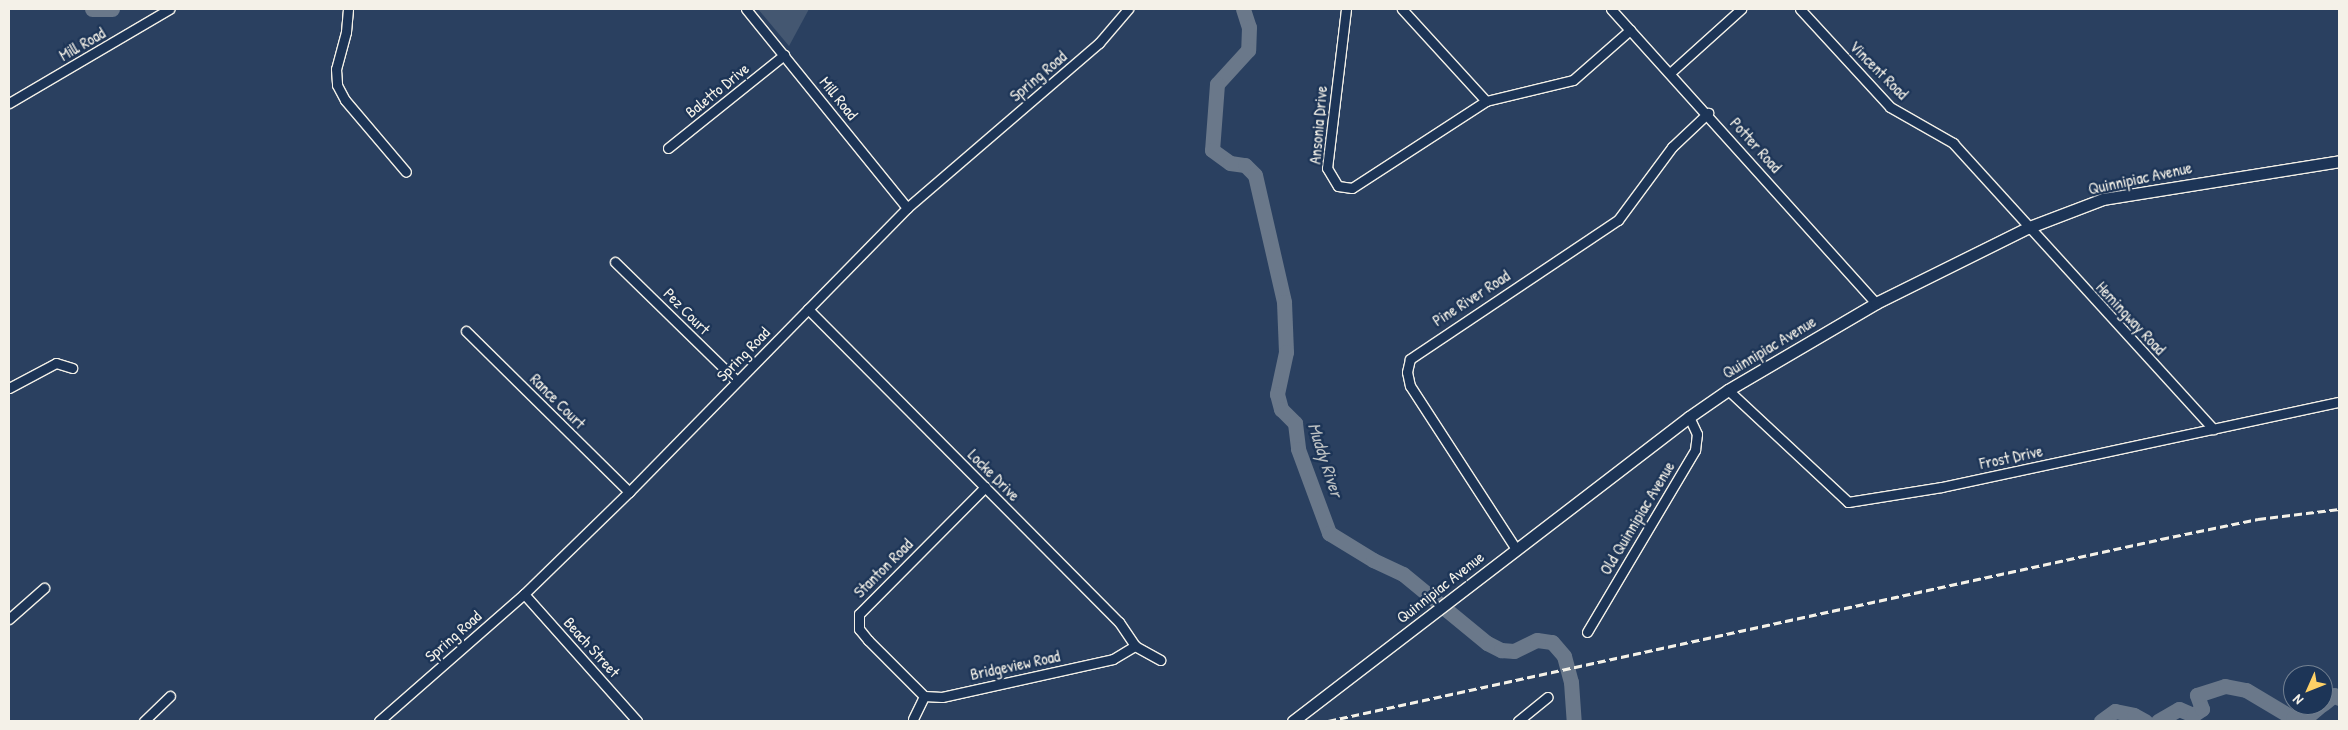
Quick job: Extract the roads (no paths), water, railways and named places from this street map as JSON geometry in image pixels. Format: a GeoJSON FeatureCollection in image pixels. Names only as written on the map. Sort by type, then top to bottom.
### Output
{"type":"FeatureCollection","features":[{"type":"Feature","properties":{"kind":"main road","name":"Quinnipiac Avenue"},"geometry":{"type":"LineString","coordinates":[[1294,720],[1689,417],[1728,390],[1876,303],[2027,228],[2103,199],[2339,160]]}},
{"type":"Feature","properties":{"kind":"street","name":"Mill Road"},"geometry":{"type":"LineString","coordinates":[[9,103],[169,9]]}},
{"type":"Feature","properties":{"kind":"street"},"geometry":{"type":"LineString","coordinates":[[348,9],[346,32],[336,69],[337,85],[345,100],[406,172]]}},
{"type":"Feature","properties":{"kind":"street","name":"Mill Road"},"geometry":{"type":"LineString","coordinates":[[746,9],[907,208]]}},
{"type":"Feature","properties":{"kind":"street","name":"Spring Road"},"geometry":{"type":"LineString","coordinates":[[379,721],[524,594],[629,492],[907,208],[1099,44],[1128,9]]}},
{"type":"Feature","properties":{"kind":"street","name":"Ansonia Drive"},"geometry":{"type":"LineString","coordinates":[[1346,9],[1328,158],[1330,178],[1338,186],[1352,188],[1486,101],[1573,80],[1630,30]]}},
{"type":"Feature","properties":{"kind":"street"},"geometry":{"type":"LineString","coordinates":[[1402,9],[1486,101]]}},
{"type":"Feature","properties":{"kind":"street","name":"Potter Road"},"geometry":{"type":"LineString","coordinates":[[1611,9],[1708,113],[1876,303]]}},
{"type":"Feature","properties":{"kind":"street"},"geometry":{"type":"LineString","coordinates":[[1670,73],[1741,9]]}},
{"type":"Feature","properties":{"kind":"street","name":"Vincent Road"},"geometry":{"type":"LineString","coordinates":[[1800,9],[1890,107],[1954,143],[2027,228]]}},
{"type":"Feature","properties":{"kind":"street","name":"Baletto Drive"},"geometry":{"type":"LineString","coordinates":[[668,148],[784,54]]}},
{"type":"Feature","properties":{"kind":"street","name":"Pine River Road"},"geometry":{"type":"LineString","coordinates":[[1516,549],[1410,386],[1407,372],[1410,359],[1618,220],[1672,147],[1708,113]]}},
{"type":"Feature","properties":{"kind":"street","name":"Hemingway Road"},"geometry":{"type":"LineString","coordinates":[[2027,228],[2213,429]]}},
{"type":"Feature","properties":{"kind":"street","name":"Pez Court"},"geometry":{"type":"LineString","coordinates":[[615,262],[737,381]]}},
{"type":"Feature","properties":{"kind":"street","name":"Locke Drive"},"geometry":{"type":"LineString","coordinates":[[808,309],[1119,622],[1135,646],[1160,660]]}},
{"type":"Feature","properties":{"kind":"street","name":"Rance Court"},"geometry":{"type":"LineString","coordinates":[[466,331],[629,492]]}},
{"type":"Feature","properties":{"kind":"street"},"geometry":{"type":"LineString","coordinates":[[9,388],[56,363],[72,368]]}},
{"type":"Feature","properties":{"kind":"street","name":"Frost Drive"},"geometry":{"type":"LineString","coordinates":[[1728,390],[1848,502],[1942,487],[2339,402]]}},
{"type":"Feature","properties":{"kind":"street","name":"Old Quinnipiac Avenue"},"geometry":{"type":"LineString","coordinates":[[1587,632],[1695,450],[1697,434],[1689,417]]}},
{"type":"Feature","properties":{"kind":"street","name":"Stanton Road"},"geometry":{"type":"LineString","coordinates":[[924,696],[859,629],[859,614],[985,487]]}},
{"type":"Feature","properties":{"kind":"street"},"geometry":{"type":"LineString","coordinates":[[9,619],[44,588]]}},
{"type":"Feature","properties":{"kind":"street","name":"Beach Street"},"geometry":{"type":"LineString","coordinates":[[524,594],[637,721]]}},
{"type":"Feature","properties":{"kind":"street","name":"Bridgeview Road"},"geometry":{"type":"LineString","coordinates":[[924,696],[942,697],[1113,659],[1135,646]]}},
{"type":"Feature","properties":{"kind":"street"},"geometry":{"type":"LineString","coordinates":[[144,721],[170,696]]}},
{"type":"Feature","properties":{"kind":"street"},"geometry":{"type":"LineString","coordinates":[[913,719],[924,696]]}},
{"type":"Feature","properties":{"kind":"street"},"geometry":{"type":"LineString","coordinates":[[1518,721],[1548,696]]}},
{"type":"Feature","properties":{"kind":"waterway","name":"Muddy River"},"geometry":{"type":"LineString","coordinates":[[92,9],[112,9]]}},
{"type":"Feature","properties":{"kind":"waterway","name":"Muddy River"},"geometry":{"type":"LineString","coordinates":[[1243,9],[1249,27],[1248,50],[1217,84],[1212,150],[1230,163],[1245,165],[1255,175],[1284,302],[1286,352],[1277,394],[1281,409],[1295,423],[1298,449],[1329,533],[1373,560],[1403,574],[1487,643],[1501,650],[1514,651],[1537,640],[1552,642],[1564,656],[1571,682],[1574,721]]}},
{"type":"Feature","properties":{"kind":"waterway","name":"Muddy River"},"geometry":{"type":"LineString","coordinates":[[2158,721],[2179,709],[2193,715],[2202,709],[2197,695],[2225,686],[2246,690],[2283,712]]}},
{"type":"Feature","properties":{"kind":"waterway","name":"Muddy River"},"geometry":{"type":"LineString","coordinates":[[2333,696],[2339,698]]}},
{"type":"Feature","properties":{"kind":"waterway","name":"Muddy River"},"geometry":{"type":"LineString","coordinates":[[2101,721],[2115,711],[2134,715],[2145,721]]}},
{"type":"Feature","properties":{"kind":"waterway","name":"Muddy River"},"geometry":{"type":"LineString","coordinates":[[2288,715],[2293,718],[2309,715]]}},
{"type":"Feature","properties":{"kind":"railway"},"geometry":{"type":"LineString","coordinates":[[1328,721],[2161,539],[2258,519],[2339,509]]}}]}
